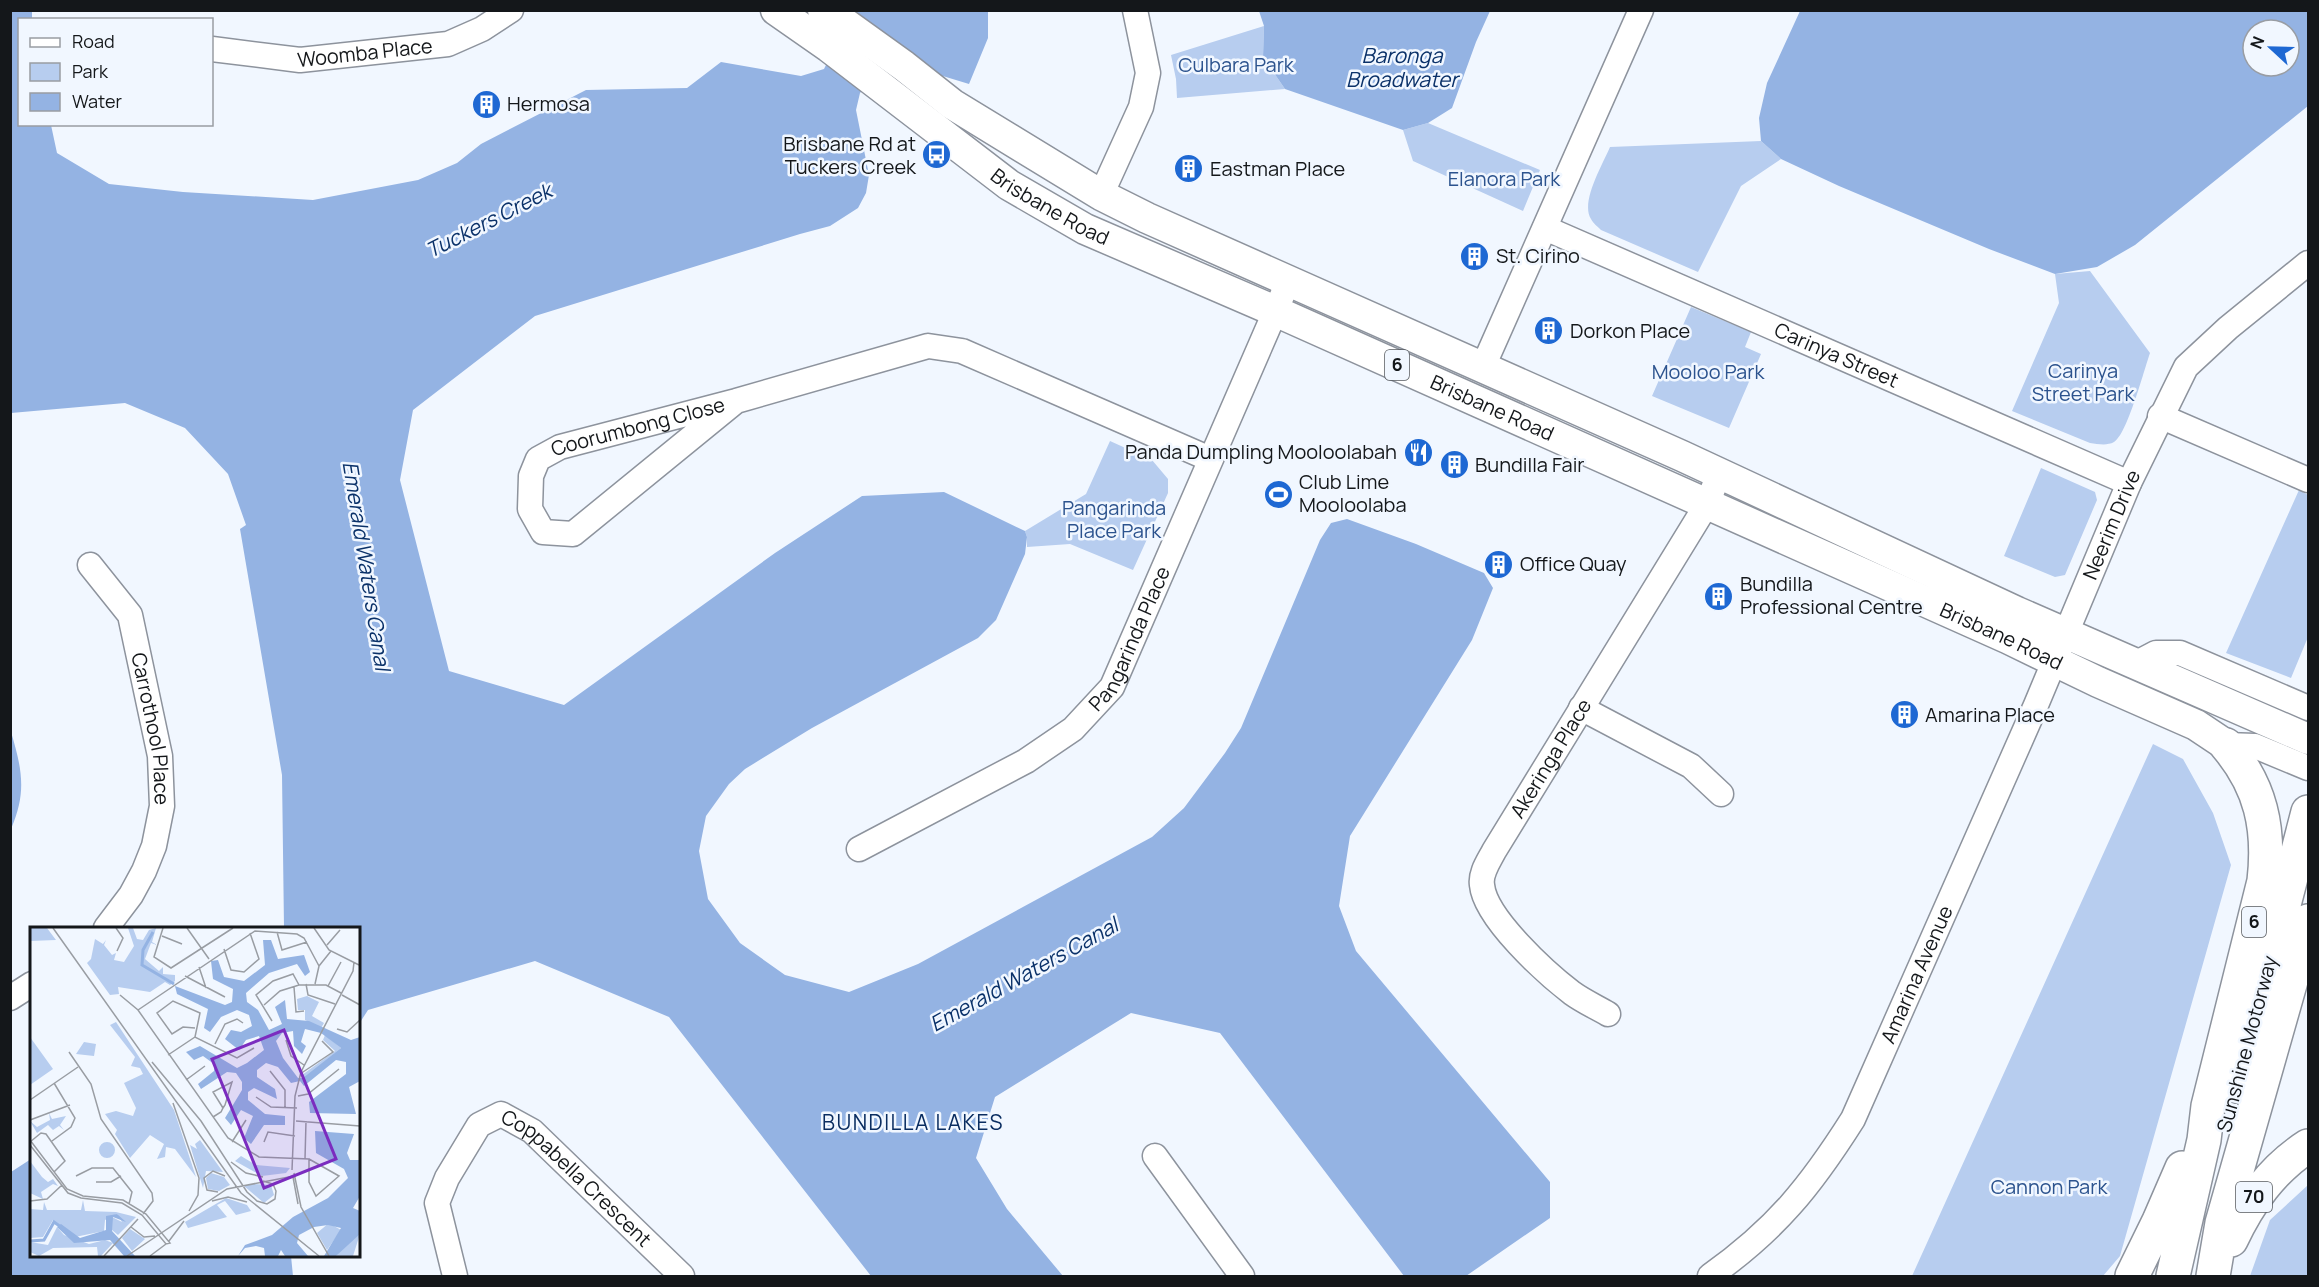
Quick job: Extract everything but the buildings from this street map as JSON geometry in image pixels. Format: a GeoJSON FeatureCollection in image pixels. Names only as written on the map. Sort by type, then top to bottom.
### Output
{"type":"FeatureCollection","features":[{"type":"Feature","properties":{"kind":"highway","name":"6"},"geometry":{"type":"LineString","coordinates":[[2173,1276],[2205,1140],[2208,1106],[2264,881],[2266,864],[2264,826],[2255,790],[2248,774],[2226,745]]}},
{"type":"Feature","properties":{"kind":"highway","name":"Sunshine Motorway"},"geometry":{"type":"LineString","coordinates":[[2187,1276],[2308,812]]}},
{"type":"Feature","properties":{"kind":"highway","name":"Sunshine Motorway"},"geometry":{"type":"LineString","coordinates":[[2215,1269],[2222,1223],[2308,921]]}},
{"type":"Feature","properties":{"kind":"highway"},"geometry":{"type":"LineString","coordinates":[[2132,1276],[2159,1221],[2208,1106]]}},
{"type":"Feature","properties":{"kind":"highway","name":"70"},"geometry":{"type":"LineString","coordinates":[[2215,1269],[2255,1196],[2274,1173],[2308,1146]]}},
{"type":"Feature","properties":{"kind":"main road","name":"Brisbane Road"},"geometry":{"type":"LineString","coordinates":[[777,11],[830,26],[904,66],[952,104],[1101,195],[1288,282],[1719,474],[2066,633],[2308,739]]}},
{"type":"Feature","properties":{"kind":"main road","name":"Brisbane Road"},"geometry":{"type":"LineString","coordinates":[[830,26],[878,85],[1010,185],[1085,229],[1275,311],[2196,725],[2226,745]]}},
{"type":"Feature","properties":{"kind":"main road"},"geometry":{"type":"LineString","coordinates":[[1085,229],[1101,195]]}},
{"type":"Feature","properties":{"kind":"street","name":"Woomba Place"},"geometry":{"type":"LineString","coordinates":[[213,50],[300,60],[448,44],[482,29],[511,10]]}},
{"type":"Feature","properties":{"kind":"street"},"geometry":{"type":"LineString","coordinates":[[1101,195],[1141,107],[1148,73],[1135,10]]}},
{"type":"Feature","properties":{"kind":"street"},"geometry":{"type":"LineString","coordinates":[[1482,369],[1641,10]]}},
{"type":"Feature","properties":{"kind":"street","name":"Carinya Street"},"geometry":{"type":"LineString","coordinates":[[1545,228],[2129,483]]}},
{"type":"Feature","properties":{"kind":"street","name":"Neerim Drive"},"geometry":{"type":"LineString","coordinates":[[2066,633],[2129,483],[2186,367],[2228,328],[2308,263]]}},
{"type":"Feature","properties":{"kind":"street","name":"Pangarinda Place"},"geometry":{"type":"LineString","coordinates":[[859,849],[1026,761],[1073,729],[1112,687],[1288,282]]}},
{"type":"Feature","properties":{"kind":"street","name":"Coorumbong Close"},"geometry":{"type":"LineString","coordinates":[[736,401],[573,534],[543,532],[530,509],[531,476],[538,459],[560,447],[736,401],[928,346],[962,351],[1210,459]]}},
{"type":"Feature","properties":{"kind":"street"},"geometry":{"type":"LineString","coordinates":[[2160,416],[2308,480]]}},
{"type":"Feature","properties":{"kind":"street","name":"Akeringa Place"},"geometry":{"type":"LineString","coordinates":[[1608,1014],[1574,994],[1525,950],[1488,906],[1481,883],[1484,870],[1494,851],[1707,504],[1719,474]]}},
{"type":"Feature","properties":{"kind":"street","name":"Carrothool Place"},"geometry":{"type":"LineString","coordinates":[[90,565],[130,615],[160,766],[162,806],[154,846],[144,871],[131,895],[107,927]]}},
{"type":"Feature","properties":{"kind":"street","name":"Amarina Avenue"},"geometry":{"type":"LineString","coordinates":[[1710,1276],[1755,1242],[1784,1215],[1812,1181],[1853,1119],[2066,633]]}},
{"type":"Feature","properties":{"kind":"street"},"geometry":{"type":"LineString","coordinates":[[2135,664],[2156,654],[2180,653],[2308,708]]}},
{"type":"Feature","properties":{"kind":"street"},"geometry":{"type":"LineString","coordinates":[[1581,708],[1691,766],[1721,794]]}},
{"type":"Feature","properties":{"kind":"street"},"geometry":{"type":"LineString","coordinates":[[2226,745],[2255,746],[2308,768]]}},
{"type":"Feature","properties":{"kind":"street"},"geometry":{"type":"LineString","coordinates":[[10,998],[30,985]]}},
{"type":"Feature","properties":{"kind":"street","name":"Coppabella Crescent"},"geometry":{"type":"LineString","coordinates":[[455,1276],[437,1203],[447,1178],[478,1125],[501,1114],[532,1131],[681,1276]]}},
{"type":"Feature","properties":{"kind":"street"},"geometry":{"type":"LineString","coordinates":[[1155,1156],[1242,1276]]}},
{"type":"Feature","properties":{"kind":"green space","name":"Culbara Park"},"geometry":{"type":"Polygon","coordinates":[[[1264,26],[1263,57],[1285,89],[1177,98],[1171,55],[1264,26]]]}},
{"type":"Feature","properties":{"kind":"green space","name":"Elanora Park"},"geometry":{"type":"Polygon","coordinates":[[[1428,123],[1540,170],[1523,211],[1413,161],[1403,130],[1428,123]]]}},
{"type":"Feature","properties":{"kind":"green space"},"geometry":{"type":"Polygon","coordinates":[[[1761,141],[1781,159],[1741,186],[1698,272],[1601,230],[1591,219],[1588,212],[1590,193],[1610,147],[1761,141]]]}},
{"type":"Feature","properties":{"kind":"green space","name":"Carinya Street Park"},"geometry":{"type":"Polygon","coordinates":[[[2090,271],[2150,353],[2124,428],[2114,442],[2105,444],[2090,443],[2012,411],[2059,303],[2055,274],[2090,271]]]}},
{"type":"Feature","properties":{"kind":"green space","name":"Mooloo Park"},"geometry":{"type":"Polygon","coordinates":[[[1691,307],[1751,332],[1745,347],[1761,354],[1729,428],[1652,396],[1691,307]]]}},
{"type":"Feature","properties":{"kind":"green space","name":"Pangarinda Place Park"},"geometry":{"type":"Polygon","coordinates":[[[1110,441],[1152,460],[1168,479],[1168,493],[1133,570],[1070,544],[1027,547],[1025,531],[1086,494],[1110,441]]]}},
{"type":"Feature","properties":{"kind":"green space"},"geometry":{"type":"Polygon","coordinates":[[[2041,468],[2095,492],[2097,500],[2065,575],[2055,577],[2004,556],[2041,468]]]}},
{"type":"Feature","properties":{"kind":"green space"},"geometry":{"type":"Polygon","coordinates":[[[2299,490],[2308,495],[2308,637],[2291,678],[2226,653],[2299,490]]]}},
{"type":"Feature","properties":{"kind":"green space","name":"Cannon Park"},"geometry":{"type":"Polygon","coordinates":[[[2153,744],[2183,759],[2213,813],[2231,865],[2120,1256],[2103,1276],[1912,1276],[2153,744]]]}},
{"type":"Feature","properties":{"kind":"green space"},"geometry":{"type":"Polygon","coordinates":[[[2308,1185],[2308,1276],[2250,1276],[2270,1220],[2308,1185]]]}},
{"type":"Feature","properties":{"kind":"water","name":"Baronga Broadwater"},"geometry":{"type":"Polygon","coordinates":[[[1259,10],[1490,11],[1452,108],[1428,123],[1403,130],[1285,89],[1263,57],[1264,26],[1259,10]]]}},
{"type":"Feature","properties":{"kind":"water"},"geometry":{"type":"Polygon","coordinates":[[[11,11],[32,11],[32,18],[18,18],[18,126],[51,126],[57,153],[109,184],[183,192],[313,200],[418,180],[457,163],[481,144],[586,90],[687,88],[721,62],[801,76],[824,69],[853,11],[988,11],[988,38],[969,84],[887,59],[860,93],[856,110],[869,175],[866,193],[858,208],[830,226],[535,316],[413,410],[400,480],[449,671],[564,705],[775,553],[862,496],[944,492],[1025,531],[1027,537],[1025,554],[996,620],[978,638],[812,728],[745,769],[729,784],[706,816],[699,851],[708,899],[740,943],[785,975],[849,992],[918,964],[1152,837],[1184,808],[1241,728],[1320,540],[1331,523],[1347,519],[1416,544],[1484,573],[1493,588],[1472,640],[1350,836],[1339,906],[1356,951],[1550,1182],[1550,1218],[1466,1276],[1404,1276],[1220,1033],[1131,1013],[995,1097],[976,1158],[1007,1209],[1063,1276],[871,1276],[669,1017],[535,961],[368,1010],[360,1022],[360,927],[284,927],[282,775],[240,529],[246,525],[228,474],[185,428],[125,403],[11,413],[11,11]]]}},
{"type":"Feature","properties":{"kind":"water"},"geometry":{"type":"Polygon","coordinates":[[[1800,11],[2308,11],[2308,106],[2135,245],[2097,267],[2055,274],[1839,186],[1781,159],[1761,141],[1759,118],[1767,83],[1800,11]]]}},
{"type":"Feature","properties":{"kind":"water"},"geometry":{"type":"Polygon","coordinates":[[[11,732],[20,769],[21,792],[11,829],[11,732]]]}},
{"type":"Feature","properties":{"kind":"water"},"geometry":{"type":"Polygon","coordinates":[[[30,1160],[30,1257],[291,1257],[293,1276],[11,1276],[11,1172],[30,1160]]]}},
{"type":"Feature","properties":{"kind":"place","name":"Hermosa"},"geometry":{"type":"Point","coordinates":[486,104]}},
{"type":"Feature","properties":{"kind":"place","name":"Brisbane Rd at Tuckers Creek"},"geometry":{"type":"Point","coordinates":[937,155]}},
{"type":"Feature","properties":{"kind":"place","name":"Eastman Place"},"geometry":{"type":"Point","coordinates":[1189,169]}},
{"type":"Feature","properties":{"kind":"place","name":"St. Cirino"},"geometry":{"type":"Point","coordinates":[1475,256]}},
{"type":"Feature","properties":{"kind":"place","name":"Dorkon Place"},"geometry":{"type":"Point","coordinates":[1549,331]}},
{"type":"Feature","properties":{"kind":"place","name":"Panda Dumpling Mooloolabah"},"geometry":{"type":"Point","coordinates":[1418,452]}},
{"type":"Feature","properties":{"kind":"place","name":"Bundilla Fair"},"geometry":{"type":"Point","coordinates":[1454,465]}},
{"type":"Feature","properties":{"kind":"place","name":"Club Lime Mooloolaba"},"geometry":{"type":"Point","coordinates":[1278,494]}},
{"type":"Feature","properties":{"kind":"place","name":"Office Quay"},"geometry":{"type":"Point","coordinates":[1499,564]}},
{"type":"Feature","properties":{"kind":"place","name":"Bundilla Professional Centre"},"geometry":{"type":"Point","coordinates":[1719,596]}},
{"type":"Feature","properties":{"kind":"place","name":"Amarina Place"},"geometry":{"type":"Point","coordinates":[1904,715]}},
{"type":"Feature","properties":{"kind":"district","name":"BUNDILLA LAKES"},"geometry":{"type":"Point","coordinates":[913,1123]}},
{"type":"Feature","properties":{"kind":"water label","name":"Tuckers Creek"},"geometry":{"type":"Point","coordinates":[489,221]}},
{"type":"Feature","properties":{"kind":"water label","name":"Emerald Waters Canal"},"geometry":{"type":"Point","coordinates":[366,566]}},
{"type":"Feature","properties":{"kind":"water label","name":"Emerald Waters Canal"},"geometry":{"type":"Point","coordinates":[1024,975]}}]}
